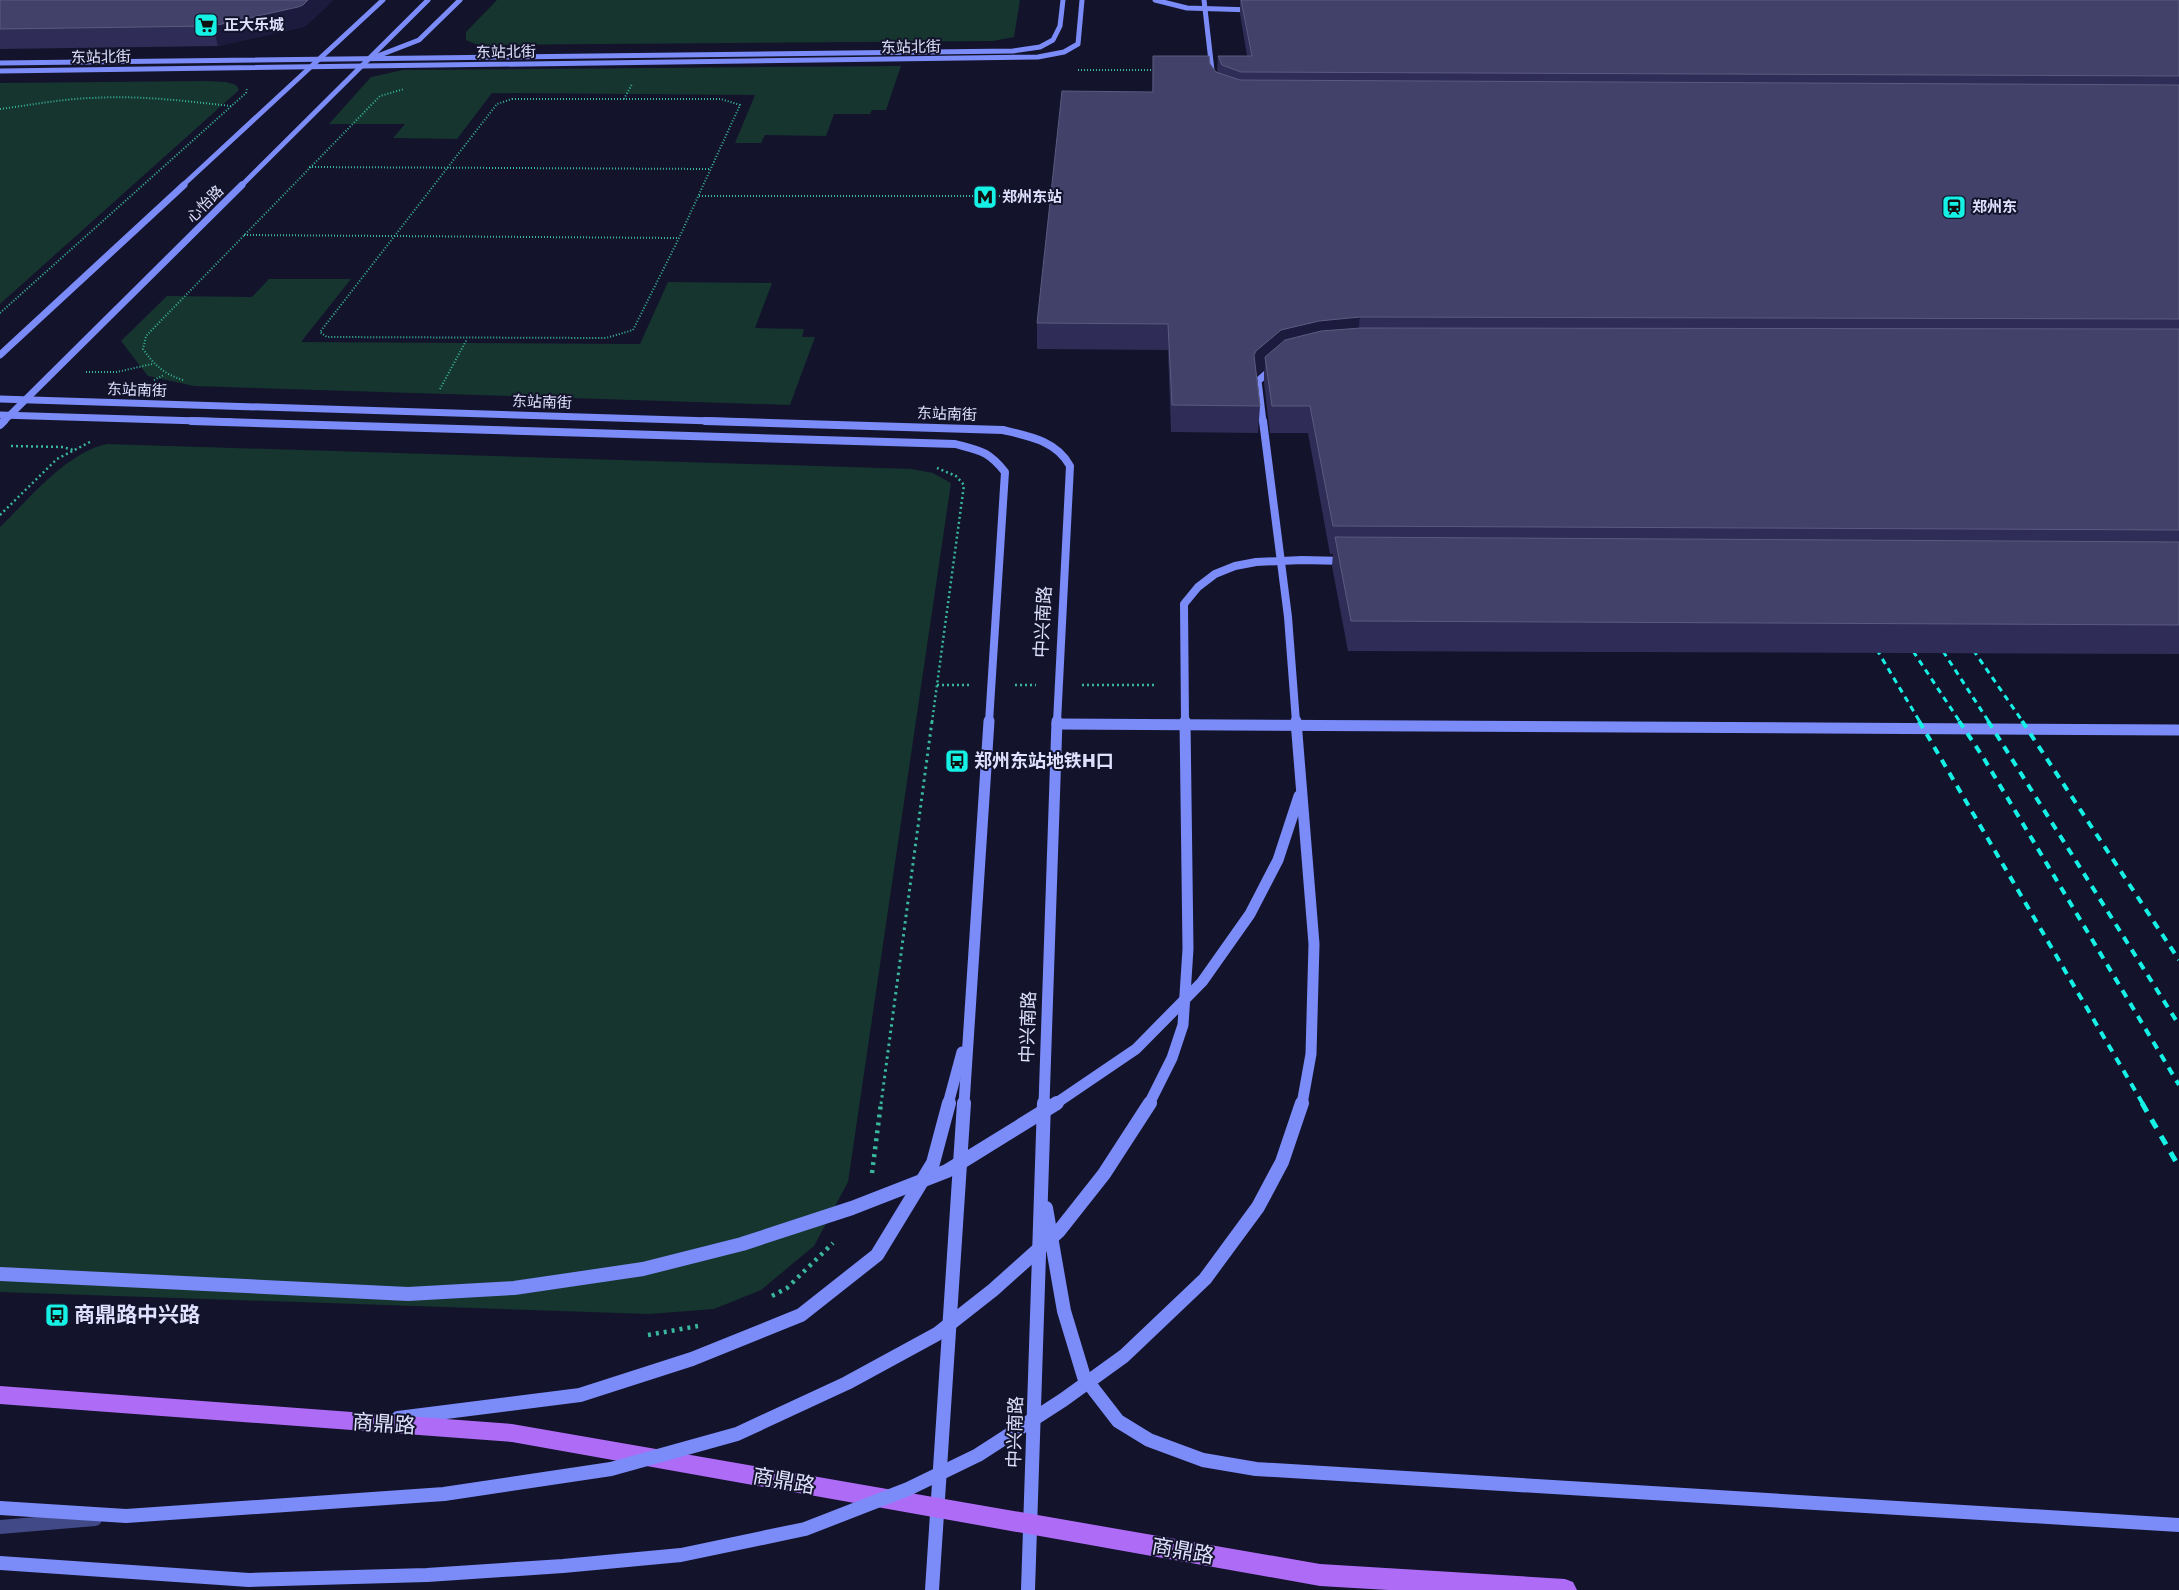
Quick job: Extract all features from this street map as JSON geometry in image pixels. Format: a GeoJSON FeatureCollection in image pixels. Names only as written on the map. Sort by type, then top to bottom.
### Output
{"type":"FeatureCollection","features":[{"type":"Feature","properties":{"kind":"main road","name":"商鼎路"},"geometry":{"type":"LineString","coordinates":[[0,1395],[512,1433],[1320,1575],[1565,1590]]}},
{"type":"Feature","properties":{"kind":"street","name":"心怡路"},"geometry":{"type":"LineString","coordinates":[[0,356],[383,0]]}},
{"type":"Feature","properties":{"kind":"street","name":"心怡路"},"geometry":{"type":"LineString","coordinates":[[0,425],[428,0]]}},
{"type":"Feature","properties":{"kind":"street"},"geometry":{"type":"LineString","coordinates":[[370,59],[419,40],[460,0]]}},
{"type":"Feature","properties":{"kind":"street","name":"东站北街"},"geometry":{"type":"LineString","coordinates":[[0,63],[1012,51],[1035,48],[1054,41],[1059,34],[1063,0]]}},
{"type":"Feature","properties":{"kind":"street","name":"东站北街"},"geometry":{"type":"LineString","coordinates":[[0,71],[1013,58],[1072,50],[1078,44],[1082,0]]}},
{"type":"Feature","properties":{"kind":"street"},"geometry":{"type":"LineString","coordinates":[[1155,0],[1187,8],[1256,10]]}},
{"type":"Feature","properties":{"kind":"street"},"geometry":{"type":"LineString","coordinates":[[1204,0],[1213,83]]}},
{"type":"Feature","properties":{"kind":"street"},"geometry":{"type":"LineString","coordinates":[[0,1563],[249,1580],[437,1574],[563,1566],[681,1555],[805,1529],[908,1489],[978,1455],[1063,1400],[1117,1362],[1168,1315],[1205,1279],[1258,1207],[1282,1162],[1302,1103],[1311,1054],[1314,944],[1288,617],[1258,380],[1281,362]]}},
{"type":"Feature","properties":{"kind":"street","name":"东站南街"},"geometry":{"type":"LineString","coordinates":[[0,399],[1004,430],[1032,437],[1051,445],[1067,457],[1070,466]]}},
{"type":"Feature","properties":{"kind":"street","name":"东站南街"},"geometry":{"type":"LineString","coordinates":[[0,415],[955,444],[992,456],[1005,472],[968,1030]]}},
{"type":"Feature","properties":{"kind":"street","name":"中兴南路"},"geometry":{"type":"LineString","coordinates":[[1028,1590],[1057,724],[1070,466]]}},
{"type":"Feature","properties":{"kind":"street"},"geometry":{"type":"LineString","coordinates":[[0,1527],[126,1516],[444,1494],[611,1468],[746,1430],[847,1383],[937,1334],[993,1290],[1059,1231],[1104,1174],[1149,1105],[1172,1058],[1183,1025],[1188,949],[1184,604],[1191,592],[1201,582],[1217,573],[1244,564],[1294,560],[1354,561]]}},
{"type":"Feature","properties":{"kind":"street"},"geometry":{"type":"LineString","coordinates":[[1057,724],[2179,730]]}},
{"type":"Feature","properties":{"kind":"street"},"geometry":{"type":"LineString","coordinates":[[0,1274],[408,1294],[514,1288],[643,1269],[742,1244],[852,1208],[947,1170],[1069,1096],[1136,1049],[1202,982],[1250,914],[1278,860],[1301,790]]}},
{"type":"Feature","properties":{"kind":"street"},"geometry":{"type":"LineString","coordinates":[[360,1422],[493,1407],[580,1394],[692,1359],[801,1315],[877,1255],[933,1163],[968,1030]]}},
{"type":"Feature","properties":{"kind":"street"},"geometry":{"type":"LineString","coordinates":[[932,1590],[968,1030]]}},
{"type":"Feature","properties":{"kind":"street"},"geometry":{"type":"LineString","coordinates":[[1042,1186],[1064,1311],[1084,1377],[1118,1421],[1149,1440],[1203,1460],[1256,1469],[2179,1525]]}},
{"type":"Feature","properties":{"kind":"street"},"geometry":{"type":"LineString","coordinates":[[0,1508],[126,1516]]}},
{"type":"Feature","properties":{"kind":"path"},"geometry":{"type":"LineString","coordinates":[[1074,70],[1152,70]]}},
{"type":"Feature","properties":{"kind":"path"},"geometry":{"type":"LineString","coordinates":[[0,313],[246,93],[246,85]]}},
{"type":"Feature","properties":{"kind":"path"},"geometry":{"type":"LineString","coordinates":[[184,381],[164,374],[152,364],[143,349],[146,336],[380,96],[405,88]]}},
{"type":"Feature","properties":{"kind":"path"},"geometry":{"type":"LineString","coordinates":[[0,109],[74,99],[118,98],[168,100],[231,106]]}},
{"type":"Feature","properties":{"kind":"path"},"geometry":{"type":"LineString","coordinates":[[512,99],[721,99],[740,105],[711,169],[633,330],[606,338],[467,339],[327,337],[320,332],[497,104],[512,99]]}},
{"type":"Feature","properties":{"kind":"path"},"geometry":{"type":"LineString","coordinates":[[309,167],[711,169]]}},
{"type":"Feature","properties":{"kind":"path"},"geometry":{"type":"LineString","coordinates":[[698,196],[1054,196]]}},
{"type":"Feature","properties":{"kind":"path"},"geometry":{"type":"LineString","coordinates":[[243,235],[679,238]]}},
{"type":"Feature","properties":{"kind":"path"},"geometry":{"type":"LineString","coordinates":[[440,390],[467,339]]}},
{"type":"Feature","properties":{"kind":"path"},"geometry":{"type":"LineString","coordinates":[[0,515],[57,459],[97,440]]}},
{"type":"Feature","properties":{"kind":"path"},"geometry":{"type":"LineString","coordinates":[[9,446],[64,447],[73,450]]}},
{"type":"Feature","properties":{"kind":"path"},"geometry":{"type":"LineString","coordinates":[[871,1182],[964,485],[956,476],[929,465]]}},
{"type":"Feature","properties":{"kind":"path"},"geometry":{"type":"LineString","coordinates":[[771,1297],[787,1288],[839,1237]]}},
{"type":"Feature","properties":{"kind":"path"},"geometry":{"type":"LineString","coordinates":[[648,1335],[703,1326]]}},
{"type":"Feature","properties":{"kind":"green space"},"geometry":{"type":"Polygon","coordinates":[[[497,0],[1020,0],[1014,37],[993,41],[491,45],[475,44],[466,40],[466,32],[497,0]]]}},
{"type":"Feature","properties":{"kind":"green space"},"geometry":{"type":"Polygon","coordinates":[[[901,66],[886,110],[872,110],[870,114],[834,114],[826,136],[765,135],[761,143],[735,143],[755,95],[492,93],[457,139],[393,138],[405,124],[329,124],[371,77],[403,70],[901,66]]]}},
{"type":"Feature","properties":{"kind":"green space"},"geometry":{"type":"Polygon","coordinates":[[[226,82],[236,85],[239,90],[0,304],[0,83],[226,82]]]}},
{"type":"Feature","properties":{"kind":"green space"},"geometry":{"type":"Polygon","coordinates":[[[269,279],[351,279],[301,342],[640,344],[668,282],[772,283],[755,328],[804,329],[802,337],[815,337],[790,405],[194,386],[148,376],[121,341],[167,296],[252,297],[269,279]]]}},
{"type":"Feature","properties":{"kind":"green space"},"geometry":{"type":"Polygon","coordinates":[[[107,444],[912,469],[933,473],[951,483],[848,1182],[814,1246],[761,1290],[714,1309],[649,1314],[0,1292],[0,527],[63,466],[77,456],[107,444]]]}},
{"type":"Feature","properties":{"kind":"building"},"geometry":{"type":"Polygon","coordinates":[[[0,0],[308,0],[298,7],[213,26],[0,29],[0,0]]]}},
{"type":"Feature","properties":{"kind":"building"},"geometry":{"type":"Polygon","coordinates":[[[1241,0],[2179,0],[2179,76],[1241,72],[1222,65],[1218,56],[1252,56],[1241,0]]]}},
{"type":"Feature","properties":{"kind":"building"},"geometry":{"type":"Polygon","coordinates":[[[1153,56],[1209,56],[1210,64],[1216,72],[1240,80],[2179,85],[2179,319],[1360,317],[1319,321],[1281,330],[1256,351],[1254,355],[1260,406],[1172,405],[1168,324],[1037,323],[1062,91],[1153,92],[1153,56]]]}},
{"type":"Feature","properties":{"kind":"building"},"geometry":{"type":"Polygon","coordinates":[[[1361,328],[2179,329],[2179,530],[1333,526],[1310,406],[1272,406],[1265,357],[1285,340],[1321,331],[1361,328]]]}},
{"type":"Feature","properties":{"kind":"building"},"geometry":{"type":"Polygon","coordinates":[[[1335,537],[2179,542],[2179,625],[1351,621],[1335,537]]]}},
{"type":"Feature","properties":{"kind":"railway"},"geometry":{"type":"LineString","coordinates":[[1871,640],[1920,722]]}},
{"type":"Feature","properties":{"kind":"railway"},"geometry":{"type":"LineString","coordinates":[[1967,641],[2023,722]]}},
{"type":"Feature","properties":{"kind":"railway"},"geometry":{"type":"LineString","coordinates":[[1907,642],[1960,722]]}},
{"type":"Feature","properties":{"kind":"railway"},"geometry":{"type":"LineString","coordinates":[[1937,642],[1989,722]]}},
{"type":"Feature","properties":{"kind":"railway"},"geometry":{"type":"LineString","coordinates":[[1919,721],[2143,1104]]}},
{"type":"Feature","properties":{"kind":"railway"},"geometry":{"type":"LineString","coordinates":[[1959,721],[1983,757],[2179,1085]]}},
{"type":"Feature","properties":{"kind":"railway"},"geometry":{"type":"LineString","coordinates":[[1988,721],[2179,1025]]}},
{"type":"Feature","properties":{"kind":"railway"},"geometry":{"type":"LineString","coordinates":[[2022,721],[2179,960]]}},
{"type":"Feature","properties":{"kind":"railway"},"geometry":{"type":"LineString","coordinates":[[2142,1103],[2179,1167]]}},
{"type":"Feature","properties":{"kind":"place","name":"正大乐城"},"geometry":{"type":"Point","coordinates":[206,25]}},
{"type":"Feature","properties":{"kind":"place","name":"郑州东站"},"geometry":{"type":"Point","coordinates":[985,197]}},
{"type":"Feature","properties":{"kind":"place","name":"郑州东"},"geometry":{"type":"Point","coordinates":[1954,207]}},
{"type":"Feature","properties":{"kind":"place","name":"郑州东站地铁H口"},"geometry":{"type":"Point","coordinates":[957,761]}},
{"type":"Feature","properties":{"kind":"place","name":"商鼎路中兴路"},"geometry":{"type":"Point","coordinates":[57,1315]}}]}
